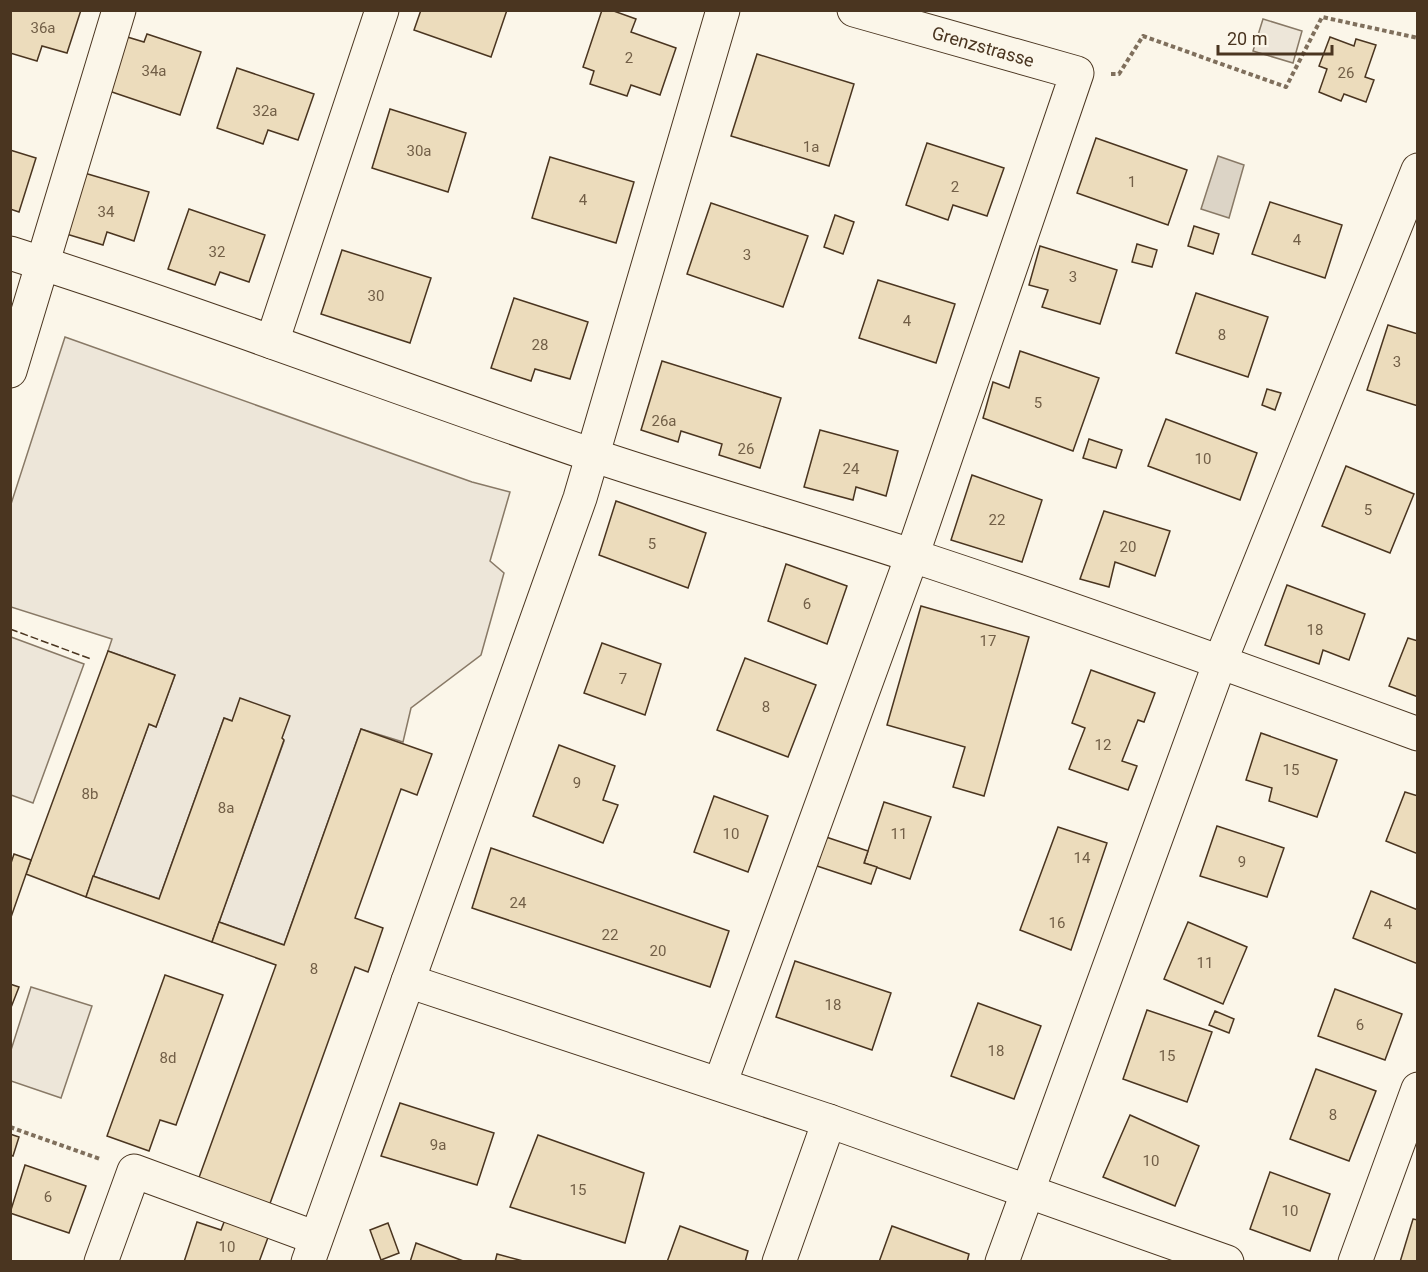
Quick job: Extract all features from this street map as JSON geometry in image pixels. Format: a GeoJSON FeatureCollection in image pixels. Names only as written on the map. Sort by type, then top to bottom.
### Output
{"type":"FeatureCollection","features":[{"type":"Feature","properties":{"kind":"street"},"geometry":{"type":"LineString","coordinates":[[10,371],[119,10]]}},
{"type":"Feature","properties":{"kind":"street"},"geometry":{"type":"LineString","coordinates":[[272,342],[382,10]]}},
{"type":"Feature","properties":{"kind":"street"},"geometry":{"type":"LineString","coordinates":[[101,1262],[134,1171],[312,1250],[594,455],[723,10]]}},
{"type":"Feature","properties":{"kind":"street","name":"Grenzstrasse"},"geometry":{"type":"LineString","coordinates":[[854,10],[1077,73]]}},
{"type":"Feature","properties":{"kind":"street"},"geometry":{"type":"LineString","coordinates":[[720,1084],[912,556],[1077,73]]}},
{"type":"Feature","properties":{"kind":"street"},"geometry":{"type":"LineString","coordinates":[[1002,1262],[1220,662],[1418,170]]}},
{"type":"Feature","properties":{"kind":"street"},"geometry":{"type":"LineString","coordinates":[[10,254],[272,342],[594,455],[912,556],[1220,662],[1418,734]]}},
{"type":"Feature","properties":{"kind":"street"},"geometry":{"type":"LineString","coordinates":[[408,981],[829,1121],[1226,1261]]}},
{"type":"Feature","properties":{"kind":"street"},"geometry":{"type":"LineString","coordinates":[[1354,1262],[1418,1089]]}},
{"type":"Feature","properties":{"kind":"street"},"geometry":{"type":"LineString","coordinates":[[779,1262],[829,1121]]}},
{"type":"Feature","properties":{"kind":"path"},"geometry":{"type":"LineString","coordinates":[[1077,73],[1119,74],[1143,36],[1286,87],[1322,17],[1418,38]]}},
{"type":"Feature","properties":{"kind":"path"},"geometry":{"type":"LineString","coordinates":[[10,1127],[134,1171]]}},
{"type":"Feature","properties":{"kind":"shaded area"},"geometry":{"type":"Polygon","coordinates":[[[1263,19],[1302,31],[1293,63],[1253,51],[1263,19]]]}},
{"type":"Feature","properties":{"kind":"shaded area"},"geometry":{"type":"Polygon","coordinates":[[[1218,156],[1244,165],[1229,218],[1201,209],[1218,156]]]}},
{"type":"Feature","properties":{"kind":"shaded area"},"geometry":{"type":"Polygon","coordinates":[[[65,337],[472,482],[510,492],[490,561],[504,573],[481,655],[411,708],[403,742],[361,729],[284,945],[219,922],[284,741],[282,738],[224,718],[159,899],[93,876],[149,724],[156,727],[175,675],[108,651],[112,639],[11,607],[11,504],[65,337]]]}},
{"type":"Feature","properties":{"kind":"shaded area"},"geometry":{"type":"Polygon","coordinates":[[[11,637],[84,664],[33,803],[11,795],[11,637]]]}},
{"type":"Feature","properties":{"kind":"shaded area"},"geometry":{"type":"Polygon","coordinates":[[[31,987],[92,1006],[61,1098],[11,1081],[11,1050],[31,987]]]}},
{"type":"Feature","properties":{"kind":"building"},"geometry":{"type":"Polygon","coordinates":[[[10,10],[81,10],[67,53],[42,46],[37,61],[10,53],[10,10]]]}},
{"type":"Feature","properties":{"kind":"building"},"geometry":{"type":"Polygon","coordinates":[[[421,10],[507,10],[491,57],[414,30],[421,10]]]}},
{"type":"Feature","properties":{"kind":"building"},"geometry":{"type":"Polygon","coordinates":[[[602,10],[611,10],[636,19],[631,32],[676,48],[660,95],[631,85],[627,96],[590,84],[594,71],[583,67],[602,10]]]}},
{"type":"Feature","properties":{"kind":"building"},"geometry":{"type":"Polygon","coordinates":[[[147,34],[201,52],[180,115],[106,90],[124,36],[144,42],[147,34]]]}},
{"type":"Feature","properties":{"kind":"building"},"geometry":{"type":"Polygon","coordinates":[[[1330,37],[1354,46],[1356,39],[1376,45],[1365,77],[1374,80],[1366,102],[1344,94],[1341,101],[1319,92],[1327,69],[1319,66],[1330,37]]]}},
{"type":"Feature","properties":{"kind":"building"},"geometry":{"type":"Polygon","coordinates":[[[757,54],[854,84],[829,166],[731,136],[757,54]]]}},
{"type":"Feature","properties":{"kind":"building"},"geometry":{"type":"Polygon","coordinates":[[[237,68],[314,94],[298,140],[268,130],[263,144],[217,128],[237,68]]]}},
{"type":"Feature","properties":{"kind":"building"},"geometry":{"type":"Polygon","coordinates":[[[390,109],[466,133],[448,192],[372,168],[390,109]]]}},
{"type":"Feature","properties":{"kind":"building"},"geometry":{"type":"Polygon","coordinates":[[[1096,138],[1187,170],[1168,225],[1077,193],[1096,138]]]}},
{"type":"Feature","properties":{"kind":"building"},"geometry":{"type":"Polygon","coordinates":[[[927,143],[1004,168],[987,216],[953,205],[948,220],[906,205],[927,143]]]}},
{"type":"Feature","properties":{"kind":"building"},"geometry":{"type":"Polygon","coordinates":[[[10,150],[36,158],[19,212],[10,209],[10,150]]]}},
{"type":"Feature","properties":{"kind":"building"},"geometry":{"type":"Polygon","coordinates":[[[550,157],[634,182],[616,243],[532,218],[550,157]]]}},
{"type":"Feature","properties":{"kind":"building"},"geometry":{"type":"Polygon","coordinates":[[[81,172],[149,192],[134,241],[107,232],[103,245],[63,233],[81,172]]]}},
{"type":"Feature","properties":{"kind":"building"},"geometry":{"type":"Polygon","coordinates":[[[1270,202],[1342,225],[1325,278],[1252,254],[1270,202]]]}},
{"type":"Feature","properties":{"kind":"building"},"geometry":{"type":"Polygon","coordinates":[[[711,203],[808,236],[783,307],[687,274],[711,203]]]}},
{"type":"Feature","properties":{"kind":"building"},"geometry":{"type":"Polygon","coordinates":[[[189,209],[265,235],[249,282],[220,272],[215,285],[168,269],[189,209]]]}},
{"type":"Feature","properties":{"kind":"building"},"geometry":{"type":"Polygon","coordinates":[[[835,215],[854,222],[843,254],[824,247],[835,215]]]}},
{"type":"Feature","properties":{"kind":"building"},"geometry":{"type":"Polygon","coordinates":[[[1194,226],[1219,234],[1213,254],[1188,246],[1194,226]]]}},
{"type":"Feature","properties":{"kind":"building"},"geometry":{"type":"Polygon","coordinates":[[[1137,244],[1157,250],[1152,267],[1132,262],[1137,244]]]}},
{"type":"Feature","properties":{"kind":"building"},"geometry":{"type":"Polygon","coordinates":[[[1040,246],[1117,270],[1100,324],[1042,307],[1048,290],[1029,285],[1040,246]]]}},
{"type":"Feature","properties":{"kind":"building"},"geometry":{"type":"Polygon","coordinates":[[[342,250],[431,278],[410,343],[321,314],[342,250]]]}},
{"type":"Feature","properties":{"kind":"building"},"geometry":{"type":"Polygon","coordinates":[[[878,280],[955,304],[936,363],[859,338],[878,280]]]}},
{"type":"Feature","properties":{"kind":"building"},"geometry":{"type":"Polygon","coordinates":[[[1196,293],[1268,317],[1248,377],[1176,353],[1196,293]]]}},
{"type":"Feature","properties":{"kind":"building"},"geometry":{"type":"Polygon","coordinates":[[[514,298],[588,322],[570,379],[535,369],[531,381],[491,368],[514,298]]]}},
{"type":"Feature","properties":{"kind":"building"},"geometry":{"type":"Polygon","coordinates":[[[1388,325],[1418,334],[1418,406],[1367,390],[1388,325]]]}},
{"type":"Feature","properties":{"kind":"building"},"geometry":{"type":"Polygon","coordinates":[[[1020,351],[1099,378],[1073,451],[983,418],[993,382],[1009,388],[1020,351]]]}},
{"type":"Feature","properties":{"kind":"building"},"geometry":{"type":"Polygon","coordinates":[[[662,361],[781,398],[760,468],[719,455],[722,444],[681,431],[678,442],[641,430],[662,361]]]}},
{"type":"Feature","properties":{"kind":"building"},"geometry":{"type":"Polygon","coordinates":[[[1267,389],[1281,393],[1275,410],[1262,405],[1267,389]]]}},
{"type":"Feature","properties":{"kind":"building"},"geometry":{"type":"Polygon","coordinates":[[[1166,419],[1257,453],[1240,500],[1148,466],[1166,419]]]}},
{"type":"Feature","properties":{"kind":"building"},"geometry":{"type":"Polygon","coordinates":[[[820,430],[898,451],[886,496],[856,487],[853,500],[804,487],[820,430]]]}},
{"type":"Feature","properties":{"kind":"building"},"geometry":{"type":"Polygon","coordinates":[[[1089,439],[1122,450],[1116,468],[1083,458],[1089,439]]]}},
{"type":"Feature","properties":{"kind":"building"},"geometry":{"type":"Polygon","coordinates":[[[1346,466],[1414,494],[1390,553],[1322,526],[1346,466]]]}},
{"type":"Feature","properties":{"kind":"building"},"geometry":{"type":"Polygon","coordinates":[[[972,475],[1042,500],[1022,562],[951,540],[972,475]]]}},
{"type":"Feature","properties":{"kind":"building"},"geometry":{"type":"Polygon","coordinates":[[[616,501],[706,533],[688,588],[599,555],[616,501]]]}},
{"type":"Feature","properties":{"kind":"building"},"geometry":{"type":"Polygon","coordinates":[[[1104,511],[1170,531],[1155,576],[1115,562],[1109,587],[1080,579],[1104,511]]]}},
{"type":"Feature","properties":{"kind":"building"},"geometry":{"type":"Polygon","coordinates":[[[786,564],[847,586],[827,644],[768,621],[786,564]]]}},
{"type":"Feature","properties":{"kind":"building"},"geometry":{"type":"Polygon","coordinates":[[[1287,585],[1365,614],[1349,660],[1323,650],[1319,664],[1265,645],[1287,585]]]}},
{"type":"Feature","properties":{"kind":"building"},"geometry":{"type":"Polygon","coordinates":[[[921,606],[1029,637],[984,796],[953,787],[965,747],[887,725],[921,606]]]}},
{"type":"Feature","properties":{"kind":"building"},"geometry":{"type":"Polygon","coordinates":[[[1408,638],[1418,641],[1418,697],[1389,686],[1408,638]]]}},
{"type":"Feature","properties":{"kind":"building"},"geometry":{"type":"Polygon","coordinates":[[[602,643],[661,664],[645,715],[584,693],[602,643]]]}},
{"type":"Feature","properties":{"kind":"building"},"geometry":{"type":"Polygon","coordinates":[[[108,651],[175,675],[156,727],[149,724],[86,897],[26,874],[108,651]]]}},
{"type":"Feature","properties":{"kind":"building"},"geometry":{"type":"Polygon","coordinates":[[[745,658],[816,685],[788,757],[717,730],[745,658]]]}},
{"type":"Feature","properties":{"kind":"building"},"geometry":{"type":"Polygon","coordinates":[[[1091,670],[1155,693],[1144,722],[1138,720],[1122,761],[1137,766],[1128,790],[1069,769],[1085,728],[1072,723],[1091,670]]]}},
{"type":"Feature","properties":{"kind":"building"},"geometry":{"type":"Polygon","coordinates":[[[240,698],[290,716],[282,738],[284,740],[212,942],[86,897],[93,876],[159,899],[224,718],[232,721],[240,698]]]}},
{"type":"Feature","properties":{"kind":"building"},"geometry":{"type":"Polygon","coordinates":[[[361,729],[432,754],[417,795],[401,789],[355,918],[383,928],[368,972],[355,967],[268,1209],[197,1183],[276,965],[212,942],[219,922],[284,945],[361,729]]]}},
{"type":"Feature","properties":{"kind":"building"},"geometry":{"type":"Polygon","coordinates":[[[1261,733],[1337,760],[1317,817],[1269,801],[1272,788],[1246,780],[1261,733]]]}},
{"type":"Feature","properties":{"kind":"building"},"geometry":{"type":"Polygon","coordinates":[[[559,745],[615,766],[603,800],[618,805],[603,843],[533,816],[559,745]]]}},
{"type":"Feature","properties":{"kind":"building"},"geometry":{"type":"Polygon","coordinates":[[[1405,792],[1418,796],[1418,854],[1386,841],[1405,792]]]}},
{"type":"Feature","properties":{"kind":"building"},"geometry":{"type":"Polygon","coordinates":[[[714,796],[768,816],[748,872],[694,852],[714,796]]]}},
{"type":"Feature","properties":{"kind":"building"},"geometry":{"type":"Polygon","coordinates":[[[884,802],[931,817],[910,879],[864,863],[884,802]]]}},
{"type":"Feature","properties":{"kind":"building"},"geometry":{"type":"Polygon","coordinates":[[[1217,826],[1284,848],[1267,897],[1200,876],[1217,826]]]}},
{"type":"Feature","properties":{"kind":"building"},"geometry":{"type":"Polygon","coordinates":[[[1058,827],[1107,843],[1071,950],[1020,930],[1058,827]]]}},
{"type":"Feature","properties":{"kind":"building"},"geometry":{"type":"Polygon","coordinates":[[[826,837],[868,851],[864,863],[877,867],[871,884],[817,866],[826,837]]]}},
{"type":"Feature","properties":{"kind":"building"},"geometry":{"type":"Polygon","coordinates":[[[491,848],[729,931],[710,987],[472,908],[491,848]]]}},
{"type":"Feature","properties":{"kind":"building"},"geometry":{"type":"Polygon","coordinates":[[[14,854],[31,860],[10,920],[10,866],[14,854]]]}},
{"type":"Feature","properties":{"kind":"building"},"geometry":{"type":"Polygon","coordinates":[[[1371,891],[1418,910],[1418,964],[1353,938],[1371,891]]]}},
{"type":"Feature","properties":{"kind":"building"},"geometry":{"type":"Polygon","coordinates":[[[1188,922],[1247,947],[1223,1004],[1164,979],[1188,922]]]}},
{"type":"Feature","properties":{"kind":"building"},"geometry":{"type":"Polygon","coordinates":[[[795,961],[891,993],[872,1050],[776,1017],[795,961]]]}},
{"type":"Feature","properties":{"kind":"building"},"geometry":{"type":"Polygon","coordinates":[[[165,975],[223,995],[176,1125],[160,1120],[149,1151],[107,1136],[165,975]]]}},
{"type":"Feature","properties":{"kind":"building"},"geometry":{"type":"Polygon","coordinates":[[[10,984],[19,987],[10,1010],[10,984]]]}},
{"type":"Feature","properties":{"kind":"building"},"geometry":{"type":"Polygon","coordinates":[[[1335,989],[1402,1014],[1385,1060],[1318,1036],[1335,989]]]}},
{"type":"Feature","properties":{"kind":"building"},"geometry":{"type":"Polygon","coordinates":[[[978,1003],[1041,1026],[1014,1099],[951,1076],[978,1003]]]}},
{"type":"Feature","properties":{"kind":"building"},"geometry":{"type":"Polygon","coordinates":[[[1147,1010],[1212,1032],[1187,1102],[1123,1079],[1147,1010]]]}},
{"type":"Feature","properties":{"kind":"building"},"geometry":{"type":"Polygon","coordinates":[[[1215,1011],[1234,1019],[1229,1033],[1209,1025],[1215,1011]]]}},
{"type":"Feature","properties":{"kind":"building"},"geometry":{"type":"Polygon","coordinates":[[[1316,1069],[1376,1091],[1349,1161],[1290,1139],[1316,1069]]]}},
{"type":"Feature","properties":{"kind":"building"},"geometry":{"type":"Polygon","coordinates":[[[400,1103],[494,1133],[477,1185],[381,1156],[400,1103]]]}},
{"type":"Feature","properties":{"kind":"building"},"geometry":{"type":"Polygon","coordinates":[[[1130,1115],[1199,1146],[1175,1206],[1103,1177],[1130,1115]]]}},
{"type":"Feature","properties":{"kind":"building"},"geometry":{"type":"Polygon","coordinates":[[[10,1134],[19,1137],[13,1156],[10,1155],[10,1134]]]}},
{"type":"Feature","properties":{"kind":"building"},"geometry":{"type":"Polygon","coordinates":[[[538,1135],[644,1173],[625,1243],[510,1207],[538,1135]]]}},
{"type":"Feature","properties":{"kind":"building"},"geometry":{"type":"Polygon","coordinates":[[[25,1165],[86,1186],[69,1233],[10,1213],[25,1165]]]}},
{"type":"Feature","properties":{"kind":"building"},"geometry":{"type":"Polygon","coordinates":[[[1270,1172],[1330,1194],[1310,1251],[1250,1229],[1270,1172]]]}},
{"type":"Feature","properties":{"kind":"building"},"geometry":{"type":"Polygon","coordinates":[[[226,1217],[270,1232],[259,1262],[184,1262],[197,1222],[221,1230],[226,1217]]]}},
{"type":"Feature","properties":{"kind":"building"},"geometry":{"type":"Polygon","coordinates":[[[1413,1219],[1418,1220],[1418,1262],[1400,1262],[1413,1219]]]}},
{"type":"Feature","properties":{"kind":"building"},"geometry":{"type":"Polygon","coordinates":[[[388,1223],[399,1253],[381,1260],[370,1230],[388,1223]]]}},
{"type":"Feature","properties":{"kind":"building"},"geometry":{"type":"Polygon","coordinates":[[[680,1226],[748,1251],[745,1262],[667,1262],[680,1226]]]}},
{"type":"Feature","properties":{"kind":"building"},"geometry":{"type":"Polygon","coordinates":[[[892,1226],[969,1254],[967,1262],[879,1262],[892,1226]]]}},
{"type":"Feature","properties":{"kind":"building"},"geometry":{"type":"Polygon","coordinates":[[[416,1243],[466,1262],[410,1262],[416,1243]]]}},
{"type":"Feature","properties":{"kind":"building"},"geometry":{"type":"Polygon","coordinates":[[[497,1254],[527,1262],[495,1262],[497,1254]]]}},
{"type":"Feature","properties":{"kind":"fence"},"geometry":{"type":"LineString","coordinates":[[10,629],[91,659]]}}]}
